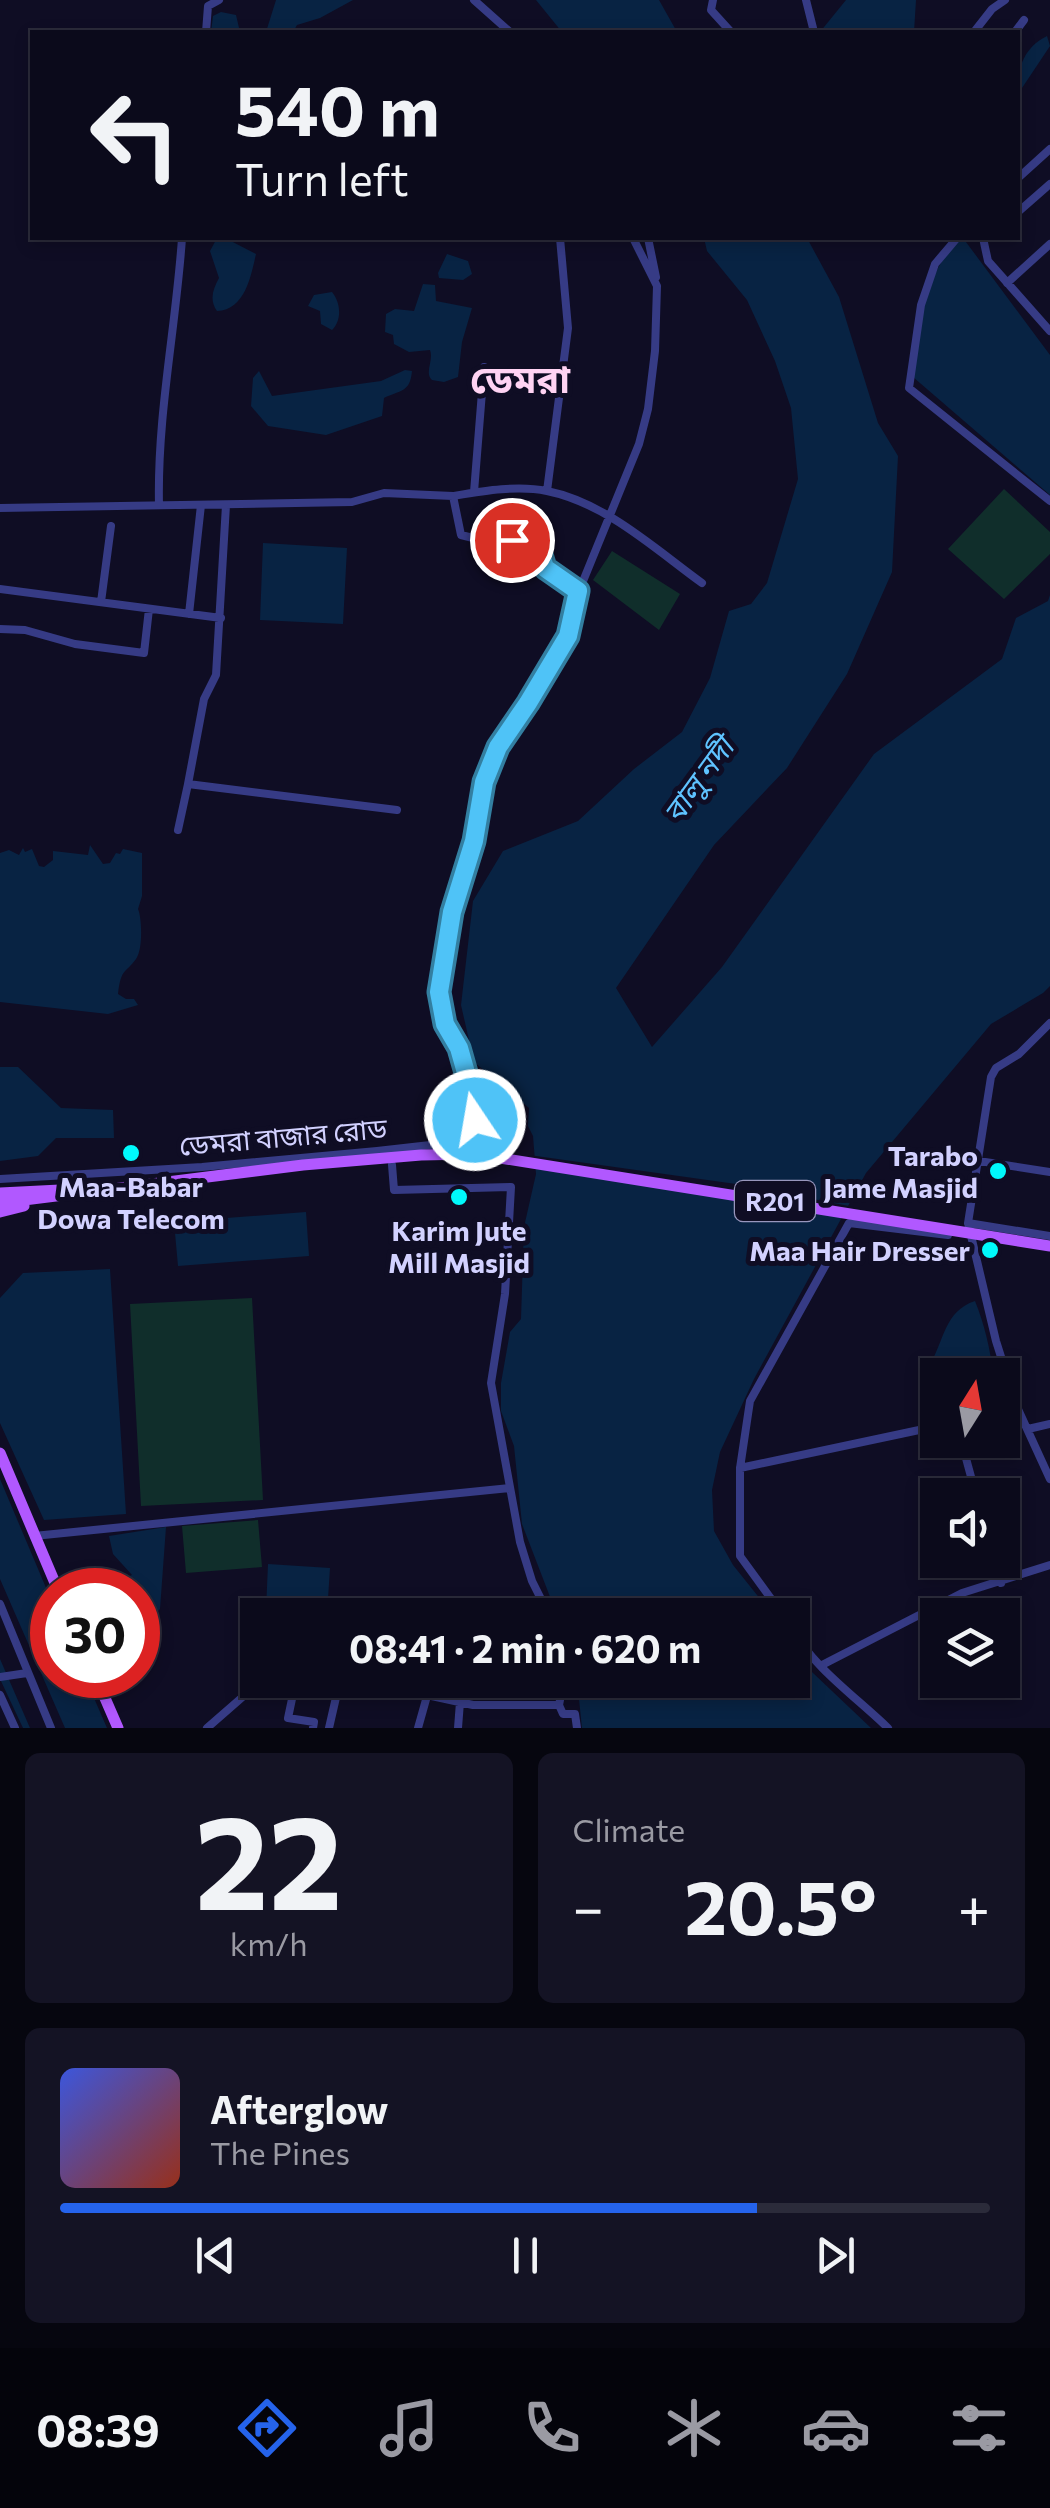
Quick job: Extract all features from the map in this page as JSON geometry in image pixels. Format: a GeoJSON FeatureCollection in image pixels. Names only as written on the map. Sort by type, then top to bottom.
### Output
{"type":"FeatureCollection","features":[{"type":"Feature","properties":{"kind":"main road","name":"R201"},"geometry":{"type":"LineString","coordinates":[[89,1190],[422,1154],[473,1154],[1050,1246]]}},
{"type":"Feature","properties":{"kind":"main road"},"geometry":{"type":"LineString","coordinates":[[0,1193],[89,1190]]}},
{"type":"Feature","properties":{"kind":"main road"},"geometry":{"type":"LineString","coordinates":[[0,1203],[89,1190]]}},
{"type":"Feature","properties":{"kind":"main road"},"geometry":{"type":"LineString","coordinates":[[0,1212],[37,1200]]}},
{"type":"Feature","properties":{"kind":"main road"},"geometry":{"type":"LineString","coordinates":[[0,1453],[48,1568]]}},
{"type":"Feature","properties":{"kind":"main road"},"geometry":{"type":"LineString","coordinates":[[105,1698],[118,1728]]}},
{"type":"Feature","properties":{"kind":"street"},"geometry":{"type":"LineString","coordinates":[[206,30],[208,6],[219,0]]}},
{"type":"Feature","properties":{"kind":"street"},"geometry":{"type":"LineString","coordinates":[[474,0],[508,30]]}},
{"type":"Feature","properties":{"kind":"street"},"geometry":{"type":"LineString","coordinates":[[714,0],[711,10],[728,30]]}},
{"type":"Feature","properties":{"kind":"street"},"geometry":{"type":"LineString","coordinates":[[806,0],[814,30]]}},
{"type":"Feature","properties":{"kind":"street"},"geometry":{"type":"LineString","coordinates":[[976,30],[1005,0]]}},
{"type":"Feature","properties":{"kind":"street"},"geometry":{"type":"LineString","coordinates":[[1016,30],[1024,20]]}},
{"type":"Feature","properties":{"kind":"street"},"geometry":{"type":"LineString","coordinates":[[1020,176],[1050,149]]}},
{"type":"Feature","properties":{"kind":"street"},"geometry":{"type":"LineString","coordinates":[[1020,210],[1050,184]]}},
{"type":"Feature","properties":{"kind":"street"},"geometry":{"type":"LineString","coordinates":[[159,506],[158,448],[177,312],[182,240]]}},
{"type":"Feature","properties":{"kind":"street"},"geometry":{"type":"LineString","coordinates":[[547,492],[568,328],[560,240]]}},
{"type":"Feature","properties":{"kind":"street"},"geometry":{"type":"LineString","coordinates":[[634,240],[657,286]]}},
{"type":"Feature","properties":{"kind":"street","name":"ডেমরা বাজার রোড"},"geometry":{"type":"LineString","coordinates":[[0,1178],[202,1167],[378,1151],[448,1143],[470,1130],[476,1108],[459,1048],[445,1024],[439,992],[452,912],[474,841],[484,782],[498,747],[568,636],[578,591],[639,444],[655,351],[657,286],[648,240]]}},
{"type":"Feature","properties":{"kind":"street"},"geometry":{"type":"LineString","coordinates":[[955,240],[935,264],[921,305],[909,388],[1050,501]]}},
{"type":"Feature","properties":{"kind":"street"},"geometry":{"type":"LineString","coordinates":[[985,240],[988,261],[1050,330]]}},
{"type":"Feature","properties":{"kind":"street"},"geometry":{"type":"LineString","coordinates":[[1007,283],[1050,244]]}},
{"type":"Feature","properties":{"kind":"street"},"geometry":{"type":"LineString","coordinates":[[1042,322],[1050,315]]}},
{"type":"Feature","properties":{"kind":"street"},"geometry":{"type":"LineString","coordinates":[[474,492],[484,367]]}},
{"type":"Feature","properties":{"kind":"street"},"geometry":{"type":"LineString","coordinates":[[0,508],[352,502],[384,492],[453,496],[474,492],[547,492],[608,515],[702,583]]}},
{"type":"Feature","properties":{"kind":"street"},"geometry":{"type":"LineString","coordinates":[[453,496],[461,534],[501,545],[512,540],[540,551],[545,568],[578,591]]}},
{"type":"Feature","properties":{"kind":"street"},"geometry":{"type":"LineString","coordinates":[[189,614],[201,505]]}},
{"type":"Feature","properties":{"kind":"street"},"geometry":{"type":"LineString","coordinates":[[178,830],[204,699],[216,675],[226,505]]}},
{"type":"Feature","properties":{"kind":"street"},"geometry":{"type":"LineString","coordinates":[[101,602],[111,526]]}},
{"type":"Feature","properties":{"kind":"street"},"geometry":{"type":"LineString","coordinates":[[0,589],[221,618]]}},
{"type":"Feature","properties":{"kind":"street"},"geometry":{"type":"LineString","coordinates":[[0,629],[144,653],[149,609]]}},
{"type":"Feature","properties":{"kind":"street"},"geometry":{"type":"LineString","coordinates":[[188,784],[398,810]]}},
{"type":"Feature","properties":{"kind":"street"},"geometry":{"type":"LineString","coordinates":[[1002,1358],[968,1223],[991,1077],[996,1068],[1020,1054],[1050,1023]]}},
{"type":"Feature","properties":{"kind":"street"},"geometry":{"type":"LineString","coordinates":[[927,1154],[1050,1172]]}},
{"type":"Feature","properties":{"kind":"street"},"geometry":{"type":"LineString","coordinates":[[392,1165],[394,1190],[511,1187],[505,1294],[492,1383],[510,1488],[532,1580],[541,1598]]}},
{"type":"Feature","properties":{"kind":"street"},"geometry":{"type":"LineString","coordinates":[[770,1598],[740,1556],[740,1468],[750,1401],[850,1223],[972,1238]]}},
{"type":"Feature","properties":{"kind":"street"},"geometry":{"type":"LineString","coordinates":[[968,1223],[1050,1236]]}},
{"type":"Feature","properties":{"kind":"street"},"geometry":{"type":"LineString","coordinates":[[1020,1412],[1050,1479]]}},
{"type":"Feature","properties":{"kind":"street"},"geometry":{"type":"LineString","coordinates":[[1028,1428],[1050,1424]]}},
{"type":"Feature","properties":{"kind":"street"},"geometry":{"type":"LineString","coordinates":[[740,1468],[920,1430]]}},
{"type":"Feature","properties":{"kind":"street"},"geometry":{"type":"LineString","coordinates":[[34,1536],[510,1488]]}},
{"type":"Feature","properties":{"kind":"street"},"geometry":{"type":"LineString","coordinates":[[822,1665],[962,1593],[1050,1565]]}},
{"type":"Feature","properties":{"kind":"street"},"geometry":{"type":"LineString","coordinates":[[1000,1578],[1001,1583]]}},
{"type":"Feature","properties":{"kind":"street"},"geometry":{"type":"LineString","coordinates":[[0,1604],[51,1728]]}},
{"type":"Feature","properties":{"kind":"street"},"geometry":{"type":"LineString","coordinates":[[810,1658],[888,1728]]}},
{"type":"Feature","properties":{"kind":"street"},"geometry":{"type":"LineString","coordinates":[[4,1676],[27,1672]]}},
{"type":"Feature","properties":{"kind":"street"},"geometry":{"type":"LineString","coordinates":[[0,1695],[15,1728]]}},
{"type":"Feature","properties":{"kind":"street"},"geometry":{"type":"LineString","coordinates":[[207,1728],[241,1698]]}},
{"type":"Feature","properties":{"kind":"street"},"geometry":{"type":"LineString","coordinates":[[292,1698],[288,1718],[314,1722],[313,1728]]}},
{"type":"Feature","properties":{"kind":"street"},"geometry":{"type":"LineString","coordinates":[[328,1728],[336,1698]]}},
{"type":"Feature","properties":{"kind":"street"},"geometry":{"type":"LineString","coordinates":[[418,1728],[426,1698]]}},
{"type":"Feature","properties":{"kind":"street"},"geometry":{"type":"LineString","coordinates":[[438,1698],[560,1704]]}},
{"type":"Feature","properties":{"kind":"street"},"geometry":{"type":"LineString","coordinates":[[561,1698],[564,1714],[574,1714],[577,1728]]}},
{"type":"Feature","properties":{"kind":"street"},"geometry":{"type":"LineString","coordinates":[[458,1728],[460,1702]]}},
{"type":"Feature","properties":{"kind":"green space"},"geometry":{"type":"Polygon","coordinates":[[[1004,489],[1050,532],[1050,554],[1004,599],[948,549],[1004,489]]]}},
{"type":"Feature","properties":{"kind":"green space"},"geometry":{"type":"Polygon","coordinates":[[[612,551],[680,594],[659,630],[593,580],[612,551]]]}},
{"type":"Feature","properties":{"kind":"green space"},"geometry":{"type":"Polygon","coordinates":[[[252,1298],[263,1500],[141,1506],[130,1304],[252,1298]]]}},
{"type":"Feature","properties":{"kind":"green space"},"geometry":{"type":"Polygon","coordinates":[[[258,1520],[262,1567],[186,1573],[182,1526],[258,1520]]]}},
{"type":"Feature","properties":{"kind":"water"},"geometry":{"type":"Polygon","coordinates":[[[276,0],[353,0],[297,25],[294,30],[267,30],[276,0]]]}},
{"type":"Feature","properties":{"kind":"water"},"geometry":{"type":"Polygon","coordinates":[[[536,0],[659,0],[676,30],[560,30],[536,0]]]}},
{"type":"Feature","properties":{"kind":"water"},"geometry":{"type":"Polygon","coordinates":[[[846,0],[916,0],[914,30],[822,30],[846,0]]]}},
{"type":"Feature","properties":{"kind":"water"},"geometry":{"type":"Polygon","coordinates":[[[221,12],[236,15],[240,30],[211,30],[213,16],[221,12]]]}},
{"type":"Feature","properties":{"kind":"water"},"geometry":{"type":"Polygon","coordinates":[[[1047,36],[1050,46],[1020,91],[1023,60],[1047,36]]]}},
{"type":"Feature","properties":{"kind":"water"},"geometry":{"type":"Polygon","coordinates":[[[216,240],[229,240],[256,254],[249,281],[240,298],[227,309],[217,311],[213,303],[219,278],[210,251],[216,240]]]}},
{"type":"Feature","properties":{"kind":"water","name":"বালু নদী"},"geometry":{"type":"Polygon","coordinates":[[[704,240],[808,240],[839,297],[878,423],[898,456],[892,572],[847,674],[787,768],[714,845],[616,988],[652,1047],[722,967],[874,754],[1002,659],[1016,618],[1048,601],[1050,595],[1050,986],[991,1024],[866,1173],[754,1379],[720,1452],[712,1490],[714,1531],[733,1565],[759,1598],[550,1598],[522,1524],[514,1446],[501,1411],[501,1383],[510,1332],[521,1319],[524,1227],[536,1174],[533,1136],[528,1126],[529,1108],[474,1062],[461,1005],[473,901],[503,851],[578,821],[634,769],[682,732],[710,678],[729,611],[751,604],[767,583],[798,479],[791,408],[747,300],[707,251],[704,240]]]}},
{"type":"Feature","properties":{"kind":"water"},"geometry":{"type":"Polygon","coordinates":[[[957,240],[964,240],[1050,355],[1050,495],[913,377],[925,303],[947,253],[957,240]]]}},
{"type":"Feature","properties":{"kind":"water"},"geometry":{"type":"Polygon","coordinates":[[[447,254],[468,261],[472,274],[463,280],[439,278],[447,254]]]}},
{"type":"Feature","properties":{"kind":"water"},"geometry":{"type":"Polygon","coordinates":[[[423,284],[435,285],[436,301],[472,308],[462,342],[458,377],[444,382],[430,377],[430,350],[409,352],[394,344],[393,335],[385,332],[386,314],[395,309],[414,311],[423,284]]]}},
{"type":"Feature","properties":{"kind":"water"},"geometry":{"type":"Polygon","coordinates":[[[332,292],[339,311],[332,330],[321,324],[320,311],[308,306],[314,295],[332,292]]]}},
{"type":"Feature","properties":{"kind":"water"},"geometry":{"type":"Polygon","coordinates":[[[405,370],[412,371],[409,383],[384,398],[382,416],[326,435],[268,426],[251,406],[253,378],[259,371],[272,396],[381,381],[405,370]]]}},
{"type":"Feature","properties":{"kind":"water"},"geometry":{"type":"Polygon","coordinates":[[[263,543],[347,548],[343,624],[260,620],[263,543]]]}},
{"type":"Feature","properties":{"kind":"water"},"geometry":{"type":"Polygon","coordinates":[[[90,845],[103,864],[110,863],[123,849],[142,853],[140,949],[122,975],[118,994],[134,999],[138,1005],[108,1014],[0,1002],[0,853],[9,850],[19,855],[23,848],[25,852],[32,849],[39,866],[44,867],[53,860],[53,851],[88,855],[90,845]]]}},
{"type":"Feature","properties":{"kind":"water"},"geometry":{"type":"Polygon","coordinates":[[[0,1067],[18,1067],[61,1108],[113,1110],[114,1138],[56,1138],[38,1156],[0,1161],[0,1067]]]}},
{"type":"Feature","properties":{"kind":"water"},"geometry":{"type":"Polygon","coordinates":[[[306,1212],[309,1256],[178,1266],[174,1222],[306,1212]]]}},
{"type":"Feature","properties":{"kind":"water"},"geometry":{"type":"Polygon","coordinates":[[[110,1269],[126,1514],[44,1520],[0,1423],[0,1298],[23,1273],[110,1269]]]}},
{"type":"Feature","properties":{"kind":"water"},"geometry":{"type":"Polygon","coordinates":[[[975,1301],[990,1358],[933,1358],[946,1328],[965,1306],[975,1301]]]}},
{"type":"Feature","properties":{"kind":"water"},"geometry":{"type":"Polygon","coordinates":[[[0,1479],[38,1568],[30,1568],[30,1648],[0,1579],[0,1479]]]}},
{"type":"Feature","properties":{"kind":"water"},"geometry":{"type":"Polygon","coordinates":[[[166,1527],[160,1609],[160,1568],[126,1568],[113,1554],[109,1536],[166,1527]]]}},
{"type":"Feature","properties":{"kind":"water"},"geometry":{"type":"Polygon","coordinates":[[[268,1564],[330,1568],[328,1598],[267,1598],[268,1564]]]}},
{"type":"Feature","properties":{"kind":"water"},"geometry":{"type":"Polygon","coordinates":[[[0,1659],[30,1728],[23,1728],[0,1679],[0,1659]]]}},
{"type":"Feature","properties":{"kind":"water"},"geometry":{"type":"Polygon","coordinates":[[[810,1670],[871,1728],[582,1728],[579,1698],[810,1698],[810,1670]]]}},
{"type":"Feature","properties":{"kind":"water"},"geometry":{"type":"Polygon","coordinates":[[[52,1698],[94,1698],[107,1728],[65,1728],[52,1698]]]}},
{"type":"Feature","properties":{"kind":"pier"},"geometry":{"type":"Polygon","coordinates":[[[529,1155],[736,1184],[854,1207],[849,1216],[530,1166],[529,1155]]]}},
{"type":"Feature","properties":{"kind":"place","name":"Maa-Babar Dowa Telecom"},"geometry":{"type":"Point","coordinates":[131,1153]}},
{"type":"Feature","properties":{"kind":"place","name":"Tarabo Jame Masjid"},"geometry":{"type":"Point","coordinates":[998,1171]}},
{"type":"Feature","properties":{"kind":"place","name":"Karim Jute Mill Masjid"},"geometry":{"type":"Point","coordinates":[459,1197]}},
{"type":"Feature","properties":{"kind":"place","name":"Maa Hair Dresser"},"geometry":{"type":"Point","coordinates":[990,1250]}},
{"type":"Feature","properties":{"kind":"district","name":"ডেমরা"},"geometry":{"type":"Point","coordinates":[520,377]}},
{"type":"Feature","properties":{"kind":"route"},"geometry":{"type":"LineString","coordinates":[[475,1120],[476,1108],[459,1048],[445,1024],[439,992],[452,912],[474,841],[484,782],[498,747],[568,636],[578,591],[545,568],[540,551],[512,540]]}}]}
